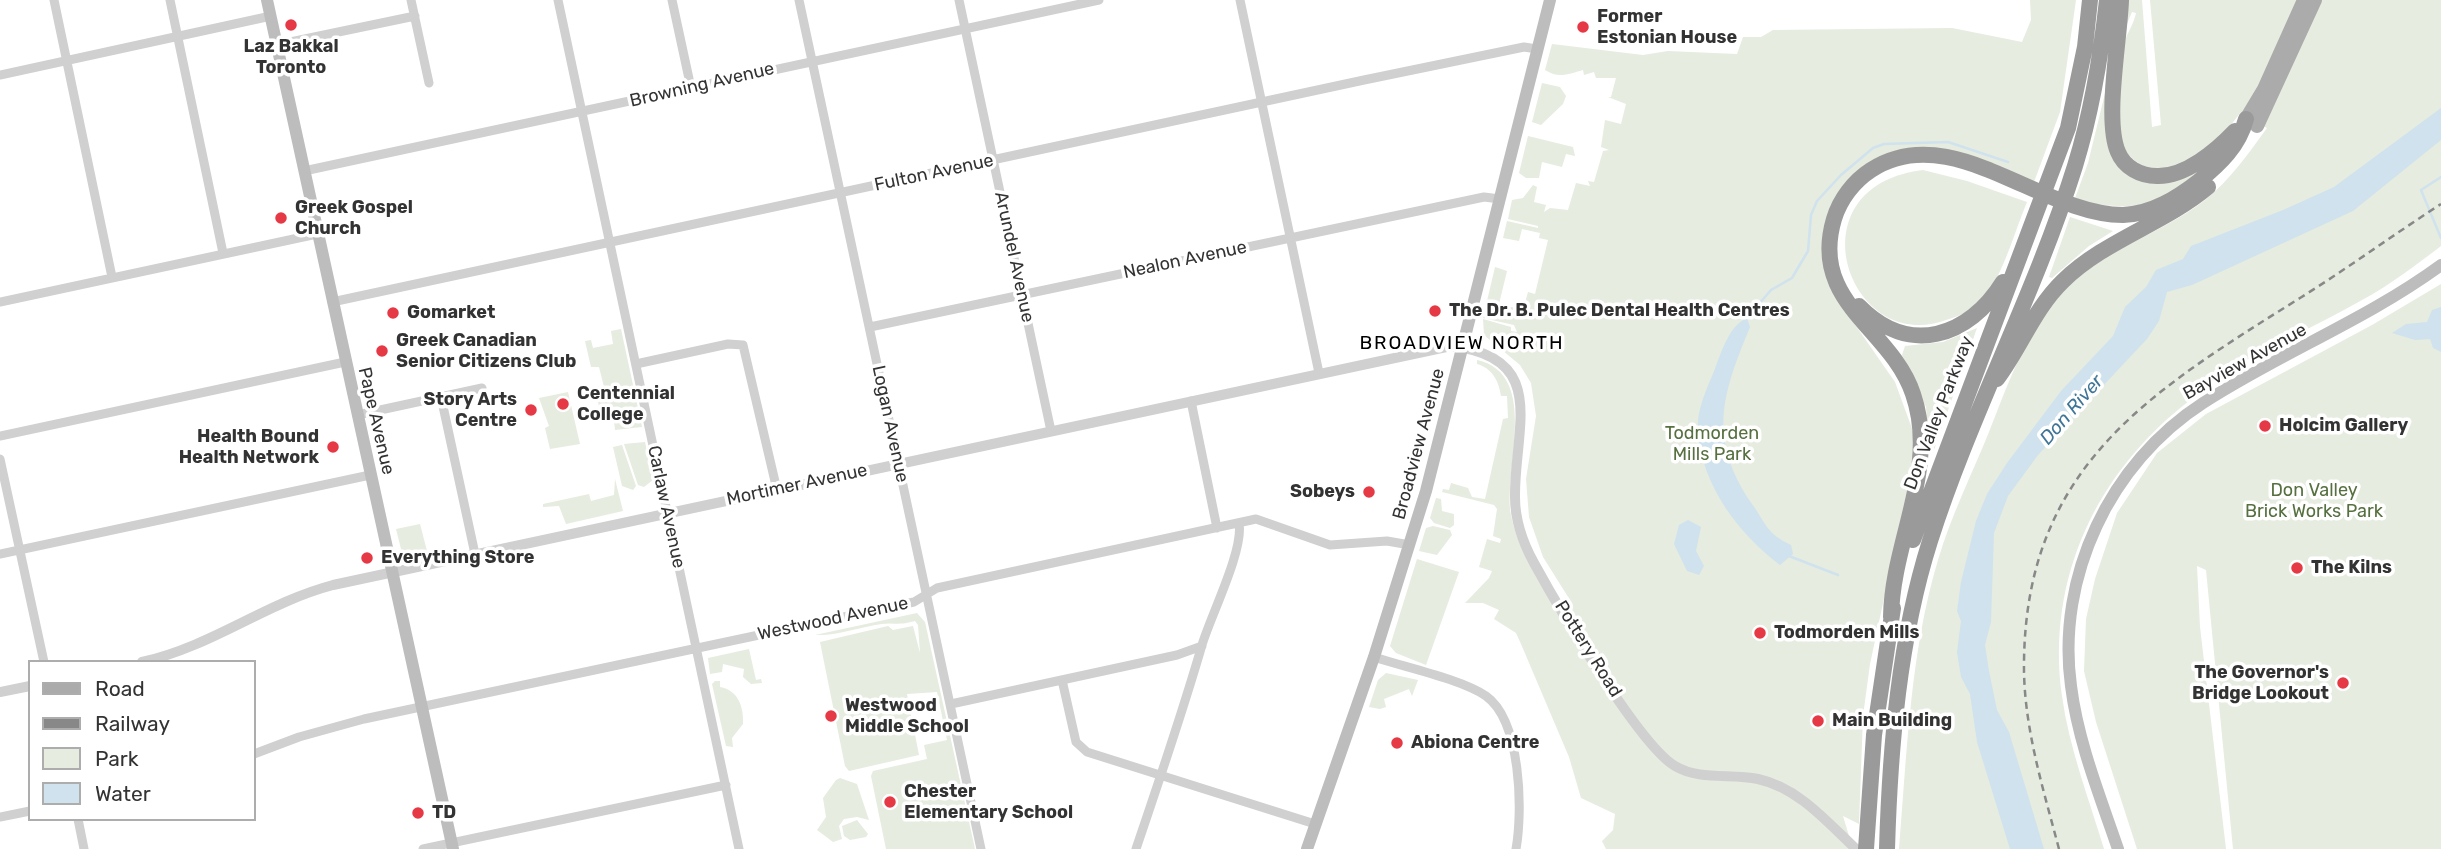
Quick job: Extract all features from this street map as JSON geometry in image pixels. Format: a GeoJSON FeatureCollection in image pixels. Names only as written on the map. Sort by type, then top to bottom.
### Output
{"type":"FeatureCollection","features":[{"type":"Feature","properties":{"kind":"highway","name":"Don Valley Parkway"},"geometry":{"type":"LineString","coordinates":[[1867,841],[1874,735],[1891,617],[1928,494],[2052,177],[2077,91],[2090,0]]}},
{"type":"Feature","properties":{"kind":"highway","name":"Don Valley Parkway"},"geometry":{"type":"LineString","coordinates":[[1887,849],[1896,724],[1912,609],[1929,543],[1982,401],[2069,184],[2097,78],[2108,0]]}},
{"type":"Feature","properties":{"kind":"highway"},"geometry":{"type":"LineString","coordinates":[[2121,0],[2113,125],[2116,149],[2128,166],[2155,176],[2181,171],[2252,123]]}},
{"type":"Feature","properties":{"kind":"highway"},"geometry":{"type":"LineString","coordinates":[[1982,401],[2013,358],[2040,307],[2063,281],[2102,251],[2191,201],[2234,162],[2252,123]]}},
{"type":"Feature","properties":{"kind":"highway"},"geometry":{"type":"LineString","coordinates":[[1891,617],[1891,592],[1918,479],[1922,438],[1912,391],[1900,369],[1854,314],[1835,281],[1829,243],[1833,221],[1843,198],[1860,178],[1882,163],[1903,155],[1930,154],[1957,160],[2095,212],[2141,213],[2172,200],[2219,163],[2252,123]]}},
{"type":"Feature","properties":{"kind":"highway"},"geometry":{"type":"LineString","coordinates":[[2020,257],[1989,303],[1972,320],[1944,333],[1919,336],[1887,328],[1858,306],[1842,279],[1837,250],[1844,216],[1858,191],[1887,170],[1914,162],[1944,164],[2099,220],[2132,222],[2173,211]]}},
{"type":"Feature","properties":{"kind":"main road","name":"Pape Avenue"},"geometry":{"type":"LineString","coordinates":[[267,0],[453,846]]}},
{"type":"Feature","properties":{"kind":"main road","name":"Broadview Avenue"},"geometry":{"type":"LineString","coordinates":[[1307,849],[1374,657],[1409,545],[1464,347],[1550,0]]}},
{"type":"Feature","properties":{"kind":"main road"},"geometry":{"type":"LineString","coordinates":[[2252,123],[2264,89],[2304,0]]}},
{"type":"Feature","properties":{"kind":"main road"},"geometry":{"type":"LineString","coordinates":[[2252,123],[2315,0]]}},
{"type":"Feature","properties":{"kind":"main road","name":"Bayview Avenue"},"geometry":{"type":"LineString","coordinates":[[2118,849],[2075,714],[2069,657],[2070,617],[2076,584],[2087,548],[2104,511],[2140,458],[2189,413],[2244,379],[2362,317],[2441,265]]}},
{"type":"Feature","properties":{"kind":"street"},"geometry":{"type":"LineString","coordinates":[[54,0],[112,277]]}},
{"type":"Feature","properties":{"kind":"street"},"geometry":{"type":"LineString","coordinates":[[170,0],[223,253]]}},
{"type":"Feature","properties":{"kind":"street"},"geometry":{"type":"LineString","coordinates":[[411,0],[429,83]]}},
{"type":"Feature","properties":{"kind":"street","name":"Carlaw Avenue"},"geometry":{"type":"LineString","coordinates":[[558,0],[740,849]]}},
{"type":"Feature","properties":{"kind":"street"},"geometry":{"type":"LineString","coordinates":[[672,0],[691,88]]}},
{"type":"Feature","properties":{"kind":"street","name":"Logan Avenue"},"geometry":{"type":"LineString","coordinates":[[799,0],[981,849]]}},
{"type":"Feature","properties":{"kind":"street","name":"Arundel Avenue"},"geometry":{"type":"LineString","coordinates":[[959,0],[1051,431]]}},
{"type":"Feature","properties":{"kind":"street","name":"Browning Avenue"},"geometry":{"type":"LineString","coordinates":[[304,171],[1099,0]]}},
{"type":"Feature","properties":{"kind":"street"},"geometry":{"type":"LineString","coordinates":[[1240,0],[1319,373]]}},
{"type":"Feature","properties":{"kind":"street"},"geometry":{"type":"LineString","coordinates":[[0,75],[271,16]]}},
{"type":"Feature","properties":{"kind":"street"},"geometry":{"type":"LineString","coordinates":[[276,45],[415,16]]}},
{"type":"Feature","properties":{"kind":"street","name":"Fulton Avenue"},"geometry":{"type":"LineString","coordinates":[[332,302],[1262,102],[1524,47],[1537,49]]}},
{"type":"Feature","properties":{"kind":"street","name":"Nealon Avenue"},"geometry":{"type":"LineString","coordinates":[[870,327],[1484,197],[1500,199]]}},
{"type":"Feature","properties":{"kind":"street"},"geometry":{"type":"LineString","coordinates":[[0,302],[317,234]]}},
{"type":"Feature","properties":{"kind":"street"},"geometry":{"type":"LineString","coordinates":[[636,364],[728,344],[743,345],[776,489]]}},
{"type":"Feature","properties":{"kind":"street","name":"Mortimer Avenue"},"geometry":{"type":"LineString","coordinates":[[149,660],[197,646],[316,589],[1319,373],[1451,346],[1464,347]]}},
{"type":"Feature","properties":{"kind":"street","name":"Pottery Road"},"geometry":{"type":"LineString","coordinates":[[1464,347],[1477,349],[1497,359],[1512,376],[1523,404],[1515,498],[1525,545],[1602,673],[1656,749],[1674,765],[1689,772],[1759,779],[1787,790],[1803,800],[1856,849]]}},
{"type":"Feature","properties":{"kind":"street"},"geometry":{"type":"LineString","coordinates":[[0,436],[345,362]]}},
{"type":"Feature","properties":{"kind":"street"},"geometry":{"type":"LineString","coordinates":[[357,415],[482,388]]}},
{"type":"Feature","properties":{"kind":"street"},"geometry":{"type":"LineString","coordinates":[[441,397],[475,554]]}},
{"type":"Feature","properties":{"kind":"street"},"geometry":{"type":"LineString","coordinates":[[1191,401],[1217,527]]}},
{"type":"Feature","properties":{"kind":"street"},"geometry":{"type":"LineString","coordinates":[[0,459],[44,660]]}},
{"type":"Feature","properties":{"kind":"street"},"geometry":{"type":"LineString","coordinates":[[0,554],[370,475]]}},
{"type":"Feature","properties":{"kind":"street","name":"Westwood Avenue"},"geometry":{"type":"LineString","coordinates":[[256,753],[299,737],[422,707],[914,602],[937,588],[1238,523],[1261,519],[1338,546],[1387,541],[1409,545]]}},
{"type":"Feature","properties":{"kind":"street"},"geometry":{"type":"LineString","coordinates":[[1136,849],[1193,685],[1202,646],[1238,541],[1238,523]]}},
{"type":"Feature","properties":{"kind":"street"},"geometry":{"type":"LineString","coordinates":[[951,704],[1177,655],[1202,646]]}},
{"type":"Feature","properties":{"kind":"street"},"geometry":{"type":"LineString","coordinates":[[1374,657],[1471,689],[1494,703],[1508,735],[1519,779],[1521,802],[1516,849]]}},
{"type":"Feature","properties":{"kind":"street"},"geometry":{"type":"LineString","coordinates":[[1062,680],[1074,735],[1080,748],[1315,824]]}},
{"type":"Feature","properties":{"kind":"street"},"geometry":{"type":"LineString","coordinates":[[0,692],[28,686]]}},
{"type":"Feature","properties":{"kind":"street"},"geometry":{"type":"LineString","coordinates":[[423,849],[453,846],[726,785]]}},
{"type":"Feature","properties":{"kind":"street"},"geometry":{"type":"LineString","coordinates":[[0,817],[28,811]]}},
{"type":"Feature","properties":{"kind":"street"},"geometry":{"type":"LineString","coordinates":[[78,821],[84,849]]}},
{"type":"Feature","properties":{"kind":"green space","name":"Todmorden Mills Park"},"geometry":{"type":"Polygon","coordinates":[[[2030,0],[2076,0],[2060,112],[2034,182],[1901,151],[1829,216],[1840,303],[1895,382],[1914,434],[1915,453],[1870,664],[1863,716],[1859,824],[1843,816],[1853,849],[1606,849],[1602,841],[1613,830],[1615,814],[1581,798],[1569,757],[1516,633],[1494,619],[1499,610],[1483,603],[1465,603],[1489,578],[1492,571],[1479,567],[1487,539],[1500,543],[1501,539],[1493,536],[1497,509],[1494,505],[1442,492],[1443,489],[1449,490],[1451,483],[1468,488],[1472,497],[1485,499],[1503,419],[1508,418],[1507,396],[1501,396],[1494,376],[1477,364],[1477,360],[1497,369],[1508,384],[1514,404],[1510,496],[1514,528],[1530,565],[1558,611],[1570,600],[1543,557],[1529,517],[1526,479],[1536,416],[1531,383],[1520,365],[1484,335],[1483,319],[1511,327],[1511,331],[1517,332],[1514,325],[1483,318],[1495,267],[1507,271],[1499,304],[1523,310],[1528,292],[1535,294],[1548,240],[1539,238],[1540,233],[1522,229],[1519,241],[1503,238],[1507,221],[1538,228],[1508,219],[1512,200],[1523,198],[1533,185],[1537,187],[1534,202],[1546,205],[1544,212],[1550,208],[1568,210],[1576,183],[1590,186],[1588,181],[1594,182],[1603,151],[1609,150],[1601,147],[1605,120],[1621,124],[1626,104],[1608,97],[1611,97],[1616,78],[1596,78],[1594,72],[1584,75],[1583,70],[1564,75],[1550,73],[1545,70],[1552,44],[1643,55],[1668,51],[1737,54],[1743,37],[1761,37],[1773,30],[1952,28],[2022,42],[2031,20],[2030,0]]]}},
{"type":"Feature","properties":{"kind":"green space"},"geometry":{"type":"Polygon","coordinates":[[[2127,0],[2142,0],[2152,127],[2161,125],[2150,0],[2441,0],[2441,246],[2372,294],[2218,377],[2156,429],[2128,460],[2104,494],[2085,531],[2071,570],[2062,610],[2059,652],[2062,696],[2069,735],[2104,849],[1899,849],[1915,667],[1929,595],[1949,527],[2025,346],[2044,314],[2071,282],[2107,256],[2187,213],[2205,200],[2231,175],[2267,128],[2240,113],[2221,136],[2180,165],[2165,169],[2151,168],[2132,158],[2122,144],[2120,133],[2124,46],[2136,13],[2132,12],[2126,26],[2127,0]]]}},
{"type":"Feature","properties":{"kind":"green space"},"geometry":{"type":"Polygon","coordinates":[[[2108,81],[2115,163],[2129,176],[2208,165],[2173,190],[2146,203],[2117,206],[2074,201],[2088,163],[2108,81]]]}},
{"type":"Feature","properties":{"kind":"green space"},"geometry":{"type":"Polygon","coordinates":[[[1542,83],[1560,87],[1566,96],[1563,104],[1541,125],[1532,122],[1542,83]]]}},
{"type":"Feature","properties":{"kind":"green space"},"geometry":{"type":"Polygon","coordinates":[[[1528,136],[1573,147],[1575,156],[1566,154],[1562,167],[1542,162],[1539,178],[1526,178],[1519,173],[1528,136]]]}},
{"type":"Feature","properties":{"kind":"green space"},"geometry":{"type":"Polygon","coordinates":[[[1923,170],[1967,181],[2027,202],[2003,265],[1980,304],[1966,313],[1946,320],[1911,325],[1882,314],[1861,293],[1848,264],[1846,234],[1857,205],[1882,183],[1923,170]]]}},
{"type":"Feature","properties":{"kind":"green space"},"geometry":{"type":"Polygon","coordinates":[[[2070,217],[2113,231],[2089,246],[2052,278],[2049,277],[2070,217]]]}},
{"type":"Feature","properties":{"kind":"green space","name":"Don Valley Brick Works Park"},"geometry":{"type":"Polygon","coordinates":[[[2441,284],[2441,849],[2233,849],[2206,570],[2197,566],[2200,627],[2226,849],[2137,849],[2096,722],[2084,671],[2086,619],[2095,579],[2117,513],[2157,453],[2206,414],[2372,325],[2441,284]]]}},
{"type":"Feature","properties":{"kind":"green space"},"geometry":{"type":"Polygon","coordinates":[[[1977,328],[1934,450],[1929,453],[1926,407],[1902,355],[1905,346],[1943,342],[1977,328]]]}},
{"type":"Feature","properties":{"kind":"green space"},"geometry":{"type":"Polygon","coordinates":[[[621,329],[642,427],[615,430],[614,421],[602,422],[597,396],[606,395],[599,367],[591,367],[585,341],[591,340],[593,348],[613,344],[611,331],[621,329]]]}},
{"type":"Feature","properties":{"kind":"green space"},"geometry":{"type":"Polygon","coordinates":[[[568,392],[580,444],[550,449],[545,428],[549,426],[539,398],[568,392]]]}},
{"type":"Feature","properties":{"kind":"green space"},"geometry":{"type":"Polygon","coordinates":[[[645,442],[653,480],[644,487],[638,485],[624,444],[645,442]]]}},
{"type":"Feature","properties":{"kind":"green space"},"geometry":{"type":"Polygon","coordinates":[[[622,445],[636,486],[633,490],[622,486],[613,447],[622,445]]]}},
{"type":"Feature","properties":{"kind":"green space"},"geometry":{"type":"Polygon","coordinates":[[[615,479],[623,511],[566,524],[559,506],[543,507],[543,504],[589,494],[591,501],[614,495],[615,479]]]}},
{"type":"Feature","properties":{"kind":"green space"},"geometry":{"type":"Polygon","coordinates":[[[1436,498],[1441,499],[1442,511],[1454,514],[1454,525],[1450,528],[1434,523],[1430,518],[1436,498]]]}},
{"type":"Feature","properties":{"kind":"green space"},"geometry":{"type":"Polygon","coordinates":[[[420,524],[427,551],[403,557],[396,529],[420,524]]]}},
{"type":"Feature","properties":{"kind":"green space"},"geometry":{"type":"Polygon","coordinates":[[[1433,526],[1450,530],[1452,535],[1437,555],[1419,551],[1426,528],[1433,526]]]}},
{"type":"Feature","properties":{"kind":"green space"},"geometry":{"type":"Polygon","coordinates":[[[1417,559],[1459,572],[1426,665],[1396,653],[1390,646],[1417,559]]]}},
{"type":"Feature","properties":{"kind":"green space"},"geometry":{"type":"Polygon","coordinates":[[[917,613],[925,622],[975,849],[886,849],[871,776],[873,771],[927,759],[924,745],[947,740],[937,692],[907,694],[919,755],[849,771],[845,766],[820,642],[888,626],[893,630],[913,626],[920,653],[918,625],[915,621],[873,625],[815,635],[917,613]]]}},
{"type":"Feature","properties":{"kind":"green space"},"geometry":{"type":"Polygon","coordinates":[[[749,649],[756,680],[761,679],[762,683],[751,684],[743,677],[744,669],[723,664],[722,672],[710,674],[708,658],[749,649]]]}},
{"type":"Feature","properties":{"kind":"green space"},"geometry":{"type":"Polygon","coordinates":[[[1386,673],[1418,680],[1412,696],[1409,689],[1384,699],[1386,707],[1369,707],[1378,680],[1386,673]]]}},
{"type":"Feature","properties":{"kind":"green space"},"geometry":{"type":"Polygon","coordinates":[[[720,681],[720,687],[731,692],[741,706],[743,724],[732,738],[733,747],[726,746],[712,684],[720,681]]]}},
{"type":"Feature","properties":{"kind":"green space"},"geometry":{"type":"Polygon","coordinates":[[[840,778],[857,784],[869,820],[857,817],[844,819],[839,826],[842,839],[833,842],[817,830],[826,817],[823,798],[840,778]]]}},
{"type":"Feature","properties":{"kind":"green space"},"geometry":{"type":"Polygon","coordinates":[[[857,820],[868,834],[866,837],[850,840],[844,836],[842,826],[857,820]]]}},
{"type":"Feature","properties":{"kind":"water","name":"Don River"},"geometry":{"type":"Polygon","coordinates":[[[2441,108],[2441,140],[2353,211],[2192,285],[2167,292],[2159,321],[2147,339],[2038,455],[2008,496],[1994,533],[1991,622],[1985,645],[1997,710],[2009,732],[2044,849],[2010,849],[1977,742],[1970,694],[1961,677],[1957,652],[1961,621],[1957,611],[1961,582],[1976,521],[1987,494],[2061,391],[2113,336],[2125,307],[2146,287],[2156,270],[2183,259],[2191,246],[2334,187],[2441,108]]]}},
{"type":"Feature","properties":{"kind":"water"},"geometry":{"type":"Polygon","coordinates":[[[2441,307],[2441,352],[2433,348],[2430,339],[2415,340],[2392,333],[2406,324],[2427,322],[2432,310],[2441,307]]]}},
{"type":"Feature","properties":{"kind":"water"},"geometry":{"type":"Polygon","coordinates":[[[1747,318],[1750,327],[1726,395],[1724,437],[1738,480],[1752,504],[1772,532],[1791,545],[1793,554],[1780,565],[1750,539],[1725,507],[1707,471],[1698,432],[1706,390],[1724,346],[1731,332],[1747,318]]]}},
{"type":"Feature","properties":{"kind":"water"},"geometry":{"type":"Polygon","coordinates":[[[1688,520],[1701,527],[1696,551],[1704,566],[1699,575],[1687,571],[1674,544],[1679,525],[1688,520]]]}},
{"type":"Feature","properties":{"kind":"waterway"},"geometry":{"type":"LineString","coordinates":[[1746,319],[1771,290],[1792,278],[1808,251],[1811,215],[1817,201],[1841,175],[1873,148],[1884,144],[1948,142],[2008,162]]}},
{"type":"Feature","properties":{"kind":"waterway"},"geometry":{"type":"LineString","coordinates":[[2441,177],[2421,190],[2441,238]]}},
{"type":"Feature","properties":{"kind":"waterway"},"geometry":{"type":"LineString","coordinates":[[1789,556],[1838,575]]}},
{"type":"Feature","properties":{"kind":"railway"},"geometry":{"type":"LineString","coordinates":[[2059,849],[2030,733],[2024,662],[2030,594],[2047,535],[2073,485],[2107,441],[2148,402],[2195,366],[2441,204]]}},
{"type":"Feature","properties":{"kind":"place","name":"Laz Bakkal Toronto"},"geometry":{"type":"Point","coordinates":[291,25]}},
{"type":"Feature","properties":{"kind":"place","name":"Former Estonian House"},"geometry":{"type":"Point","coordinates":[1583,27]}},
{"type":"Feature","properties":{"kind":"place","name":"Greek Gospel Church"},"geometry":{"type":"Point","coordinates":[281,218]}},
{"type":"Feature","properties":{"kind":"place","name":"The Dr. B. Pulec Dental Health Centres"},"geometry":{"type":"Point","coordinates":[1435,311]}},
{"type":"Feature","properties":{"kind":"place","name":"Gomarket"},"geometry":{"type":"Point","coordinates":[393,313]}},
{"type":"Feature","properties":{"kind":"place","name":"Greek Canadian Senior Citizens Club"},"geometry":{"type":"Point","coordinates":[382,351]}},
{"type":"Feature","properties":{"kind":"place","name":"Centennial College"},"geometry":{"type":"Point","coordinates":[563,404]}},
{"type":"Feature","properties":{"kind":"place","name":"Story Arts Centre"},"geometry":{"type":"Point","coordinates":[531,410]}},
{"type":"Feature","properties":{"kind":"place","name":"Holcim Gallery"},"geometry":{"type":"Point","coordinates":[2265,426]}},
{"type":"Feature","properties":{"kind":"place","name":"Health Bound Health Network"},"geometry":{"type":"Point","coordinates":[333,447]}},
{"type":"Feature","properties":{"kind":"place","name":"Sobeys"},"geometry":{"type":"Point","coordinates":[1369,492]}},
{"type":"Feature","properties":{"kind":"place","name":"Everything Store"},"geometry":{"type":"Point","coordinates":[367,558]}},
{"type":"Feature","properties":{"kind":"place","name":"The Kilns"},"geometry":{"type":"Point","coordinates":[2297,568]}},
{"type":"Feature","properties":{"kind":"place","name":"Todmorden Mills"},"geometry":{"type":"Point","coordinates":[1760,633]}},
{"type":"Feature","properties":{"kind":"place","name":"The Governor's Bridge Lookout"},"geometry":{"type":"Point","coordinates":[2343,683]}},
{"type":"Feature","properties":{"kind":"place","name":"Westwood Middle School"},"geometry":{"type":"Point","coordinates":[831,716]}},
{"type":"Feature","properties":{"kind":"place","name":"Main Building"},"geometry":{"type":"Point","coordinates":[1818,721]}},
{"type":"Feature","properties":{"kind":"place","name":"Abiona Centre"},"geometry":{"type":"Point","coordinates":[1397,743]}},
{"type":"Feature","properties":{"kind":"place","name":"Chester Elementary School"},"geometry":{"type":"Point","coordinates":[890,802]}},
{"type":"Feature","properties":{"kind":"place","name":"TD"},"geometry":{"type":"Point","coordinates":[418,813]}},
{"type":"Feature","properties":{"kind":"district","name":"BROADVIEW NORTH"},"geometry":{"type":"Point","coordinates":[1462,344]}}]}
